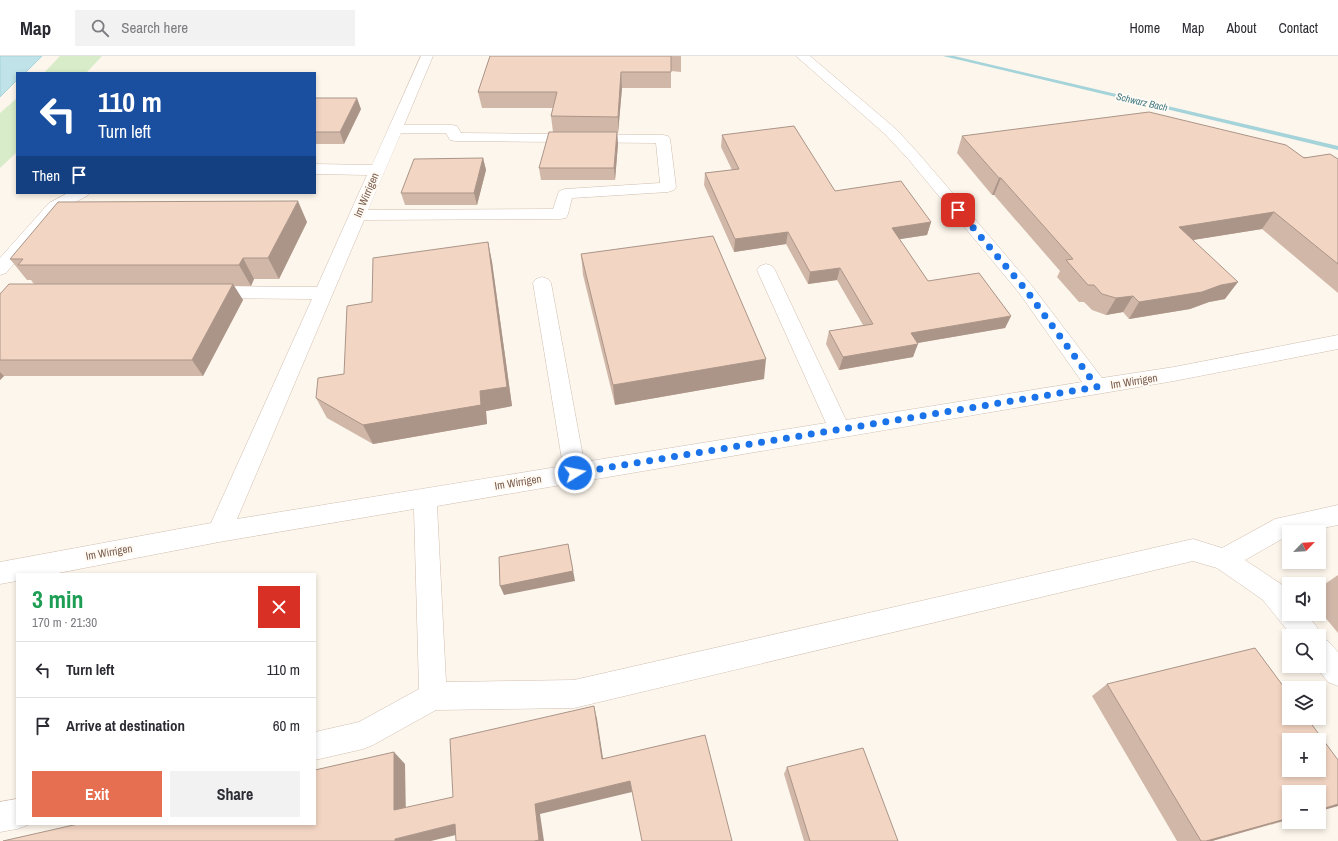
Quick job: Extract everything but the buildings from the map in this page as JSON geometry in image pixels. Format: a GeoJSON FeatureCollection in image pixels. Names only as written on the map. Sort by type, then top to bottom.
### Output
{"type":"FeatureCollection","features":[{"type":"Feature","properties":{"kind":"street","name":"Im Wirrigen"},"geometry":{"type":"LineString","coordinates":[[219,532],[427,56]]}},
{"type":"Feature","properties":{"kind":"street"},"geometry":{"type":"LineString","coordinates":[[802,56],[891,132],[914,157],[1026,290],[1097,387]]}},
{"type":"Feature","properties":{"kind":"street"},"geometry":{"type":"LineString","coordinates":[[357,215],[560,214],[565,194],[668,187],[664,139],[455,137],[452,129],[395,129]]}},
{"type":"Feature","properties":{"kind":"street"},"geometry":{"type":"LineString","coordinates":[[316,169],[377,170]]}},
{"type":"Feature","properties":{"kind":"street"},"geometry":{"type":"LineString","coordinates":[[0,269],[55,206],[79,194]]}},
{"type":"Feature","properties":{"kind":"street"},"geometry":{"type":"LineString","coordinates":[[766,270],[839,429]]}},
{"type":"Feature","properties":{"kind":"street"},"geometry":{"type":"LineString","coordinates":[[542,283],[575,473]]}},
{"type":"Feature","properties":{"kind":"street"},"geometry":{"type":"LineString","coordinates":[[192,292],[323,293]]}},
{"type":"Feature","properties":{"kind":"street","name":"Im Wirrigen"},"geometry":{"type":"LineString","coordinates":[[0,572],[219,532],[1174,374],[1338,342]]}},
{"type":"Feature","properties":{"kind":"street"},"geometry":{"type":"LineString","coordinates":[[425,498],[433,696]]}},
{"type":"Feature","properties":{"kind":"street"},"geometry":{"type":"LineString","coordinates":[[1224,559],[1284,526],[1338,515]]}},
{"type":"Feature","properties":{"kind":"street"},"geometry":{"type":"LineString","coordinates":[[316,746],[363,735],[433,696],[574,694],[1193,550],[1224,559],[1272,592],[1282,604]]}},
{"type":"Feature","properties":{"kind":"street"},"geometry":{"type":"LineString","coordinates":[[1296,621],[1302,629]]}},
{"type":"Feature","properties":{"kind":"street"},"geometry":{"type":"LineString","coordinates":[[1326,658],[1338,673]]}},
{"type":"Feature","properties":{"kind":"street"},"geometry":{"type":"LineString","coordinates":[[0,818],[16,814]]}},
{"type":"Feature","properties":{"kind":"green space"},"geometry":{"type":"Polygon","coordinates":[[[60,56],[102,56],[87,72],[45,72],[60,56]]]}},
{"type":"Feature","properties":{"kind":"green space"},"geometry":{"type":"Polygon","coordinates":[[[16,99],[16,153],[0,168],[0,113],[16,99]]]}},
{"type":"Feature","properties":{"kind":"water"},"geometry":{"type":"Polygon","coordinates":[[[0,56],[42,56],[26,72],[16,72],[16,81],[0,97],[0,56]]]}},
{"type":"Feature","properties":{"kind":"waterway","name":"Schwarz Bach"},"geometry":{"type":"LineString","coordinates":[[946,56],[1338,148]]}},
{"type":"Feature","properties":{"kind":"route"},"geometry":{"type":"LineString","coordinates":[[575,473],[1097,387],[1026,290],[958,210]]}}]}
